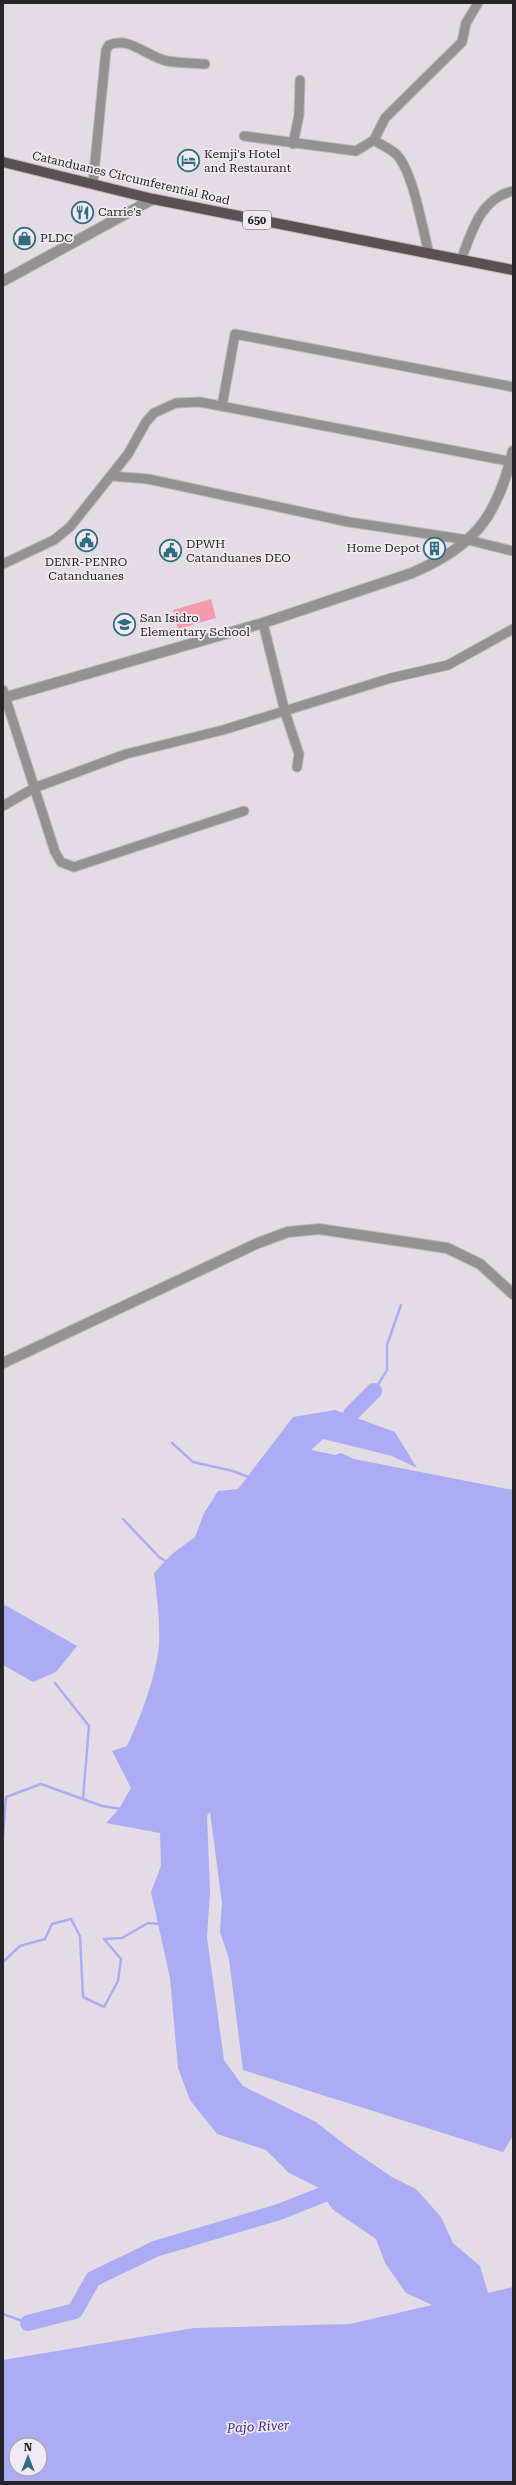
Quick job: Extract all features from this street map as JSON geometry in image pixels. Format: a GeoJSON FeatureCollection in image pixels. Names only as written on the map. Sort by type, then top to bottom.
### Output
{"type":"FeatureCollection","features":[{"type":"Feature","properties":{"kind":"main road","name":"Catanduanes Circumferential Road"},"geometry":{"type":"LineString","coordinates":[[3,162],[153,199],[513,270]]}},
{"type":"Feature","properties":{"kind":"street"},"geometry":{"type":"LineString","coordinates":[[244,136],[292,144],[356,151],[374,140],[385,118],[462,42],[466,23],[478,3]]}},
{"type":"Feature","properties":{"kind":"street"},"geometry":{"type":"LineString","coordinates":[[93,183],[106,50],[109,44],[126,42],[150,56],[167,61],[205,64]]}},
{"type":"Feature","properties":{"kind":"street"},"geometry":{"type":"LineString","coordinates":[[292,144],[299,115],[300,80]]}},
{"type":"Feature","properties":{"kind":"street"},"geometry":{"type":"LineString","coordinates":[[374,140],[396,154],[401,162],[414,194],[430,254]]}},
{"type":"Feature","properties":{"kind":"street"},"geometry":{"type":"LineString","coordinates":[[461,260],[478,216],[500,194],[513,191]]}},
{"type":"Feature","properties":{"kind":"street"},"geometry":{"type":"LineString","coordinates":[[3,282],[153,199]]}},
{"type":"Feature","properties":{"kind":"street"},"geometry":{"type":"LineString","coordinates":[[222,406],[235,334],[513,387]]}},
{"type":"Feature","properties":{"kind":"street"},"geometry":{"type":"LineString","coordinates":[[3,564],[54,540],[70,527],[112,476],[154,413],[176,403],[188,401],[222,406],[512,462]]}},
{"type":"Feature","properties":{"kind":"street"},"geometry":{"type":"LineString","coordinates":[[244,811],[74,867],[61,862],[55,852],[4,696],[262,623],[412,573],[453,553],[468,540],[489,515],[499,498],[512,462],[513,451]]}},
{"type":"Feature","properties":{"kind":"street"},"geometry":{"type":"LineString","coordinates":[[112,476],[148,479],[349,522],[468,540],[513,550]]}},
{"type":"Feature","properties":{"kind":"street"},"geometry":{"type":"LineString","coordinates":[[262,623],[285,712],[299,754],[297,767]]}},
{"type":"Feature","properties":{"kind":"street"},"geometry":{"type":"LineString","coordinates":[[3,806],[34,788],[126,754],[223,730],[391,678],[448,665],[513,629]]}},
{"type":"Feature","properties":{"kind":"street"},"geometry":{"type":"LineString","coordinates":[[3,1363],[258,1243],[288,1232],[319,1229],[447,1248],[480,1264],[513,1294]]}},
{"type":"Feature","properties":{"kind":"shaded area"},"geometry":{"type":"Polygon","coordinates":[[[211,599],[216,618],[178,629],[173,610],[211,599]]]}},
{"type":"Feature","properties":{"kind":"water","name":"Pajo River"},"geometry":{"type":"Polygon","coordinates":[[[335,1410],[395,1432],[417,1468],[392,1456],[323,1439],[311,1450],[335,1455],[341,1453],[354,1459],[513,1490],[513,2136],[503,2152],[243,2070],[229,1959],[220,1932],[222,1903],[210,1812],[207,1816],[210,1892],[207,1937],[224,2060],[243,2086],[316,2122],[348,2147],[392,2177],[416,2189],[441,2217],[453,2243],[480,2266],[488,2293],[513,2287],[513,2482],[3,2482],[3,2360],[194,2328],[350,2324],[432,2305],[406,2293],[385,2263],[376,2239],[332,2209],[319,2188],[289,2173],[266,2150],[217,2134],[190,2100],[178,2068],[170,1978],[151,1892],[161,1866],[160,1833],[106,1823],[119,1809],[131,1788],[112,1751],[127,1746],[147,1696],[158,1656],[159,1626],[154,1573],[172,1554],[195,1537],[204,1513],[218,1491],[238,1489],[293,1417],[335,1410]]]}},
{"type":"Feature","properties":{"kind":"water"},"geometry":{"type":"Polygon","coordinates":[[[5,1605],[77,1646],[56,1672],[33,1682],[3,1665],[3,1608],[5,1605]]]}},
{"type":"Feature","properties":{"kind":"waterway"},"geometry":{"type":"LineString","coordinates":[[374,1391],[387,1370],[387,1345],[401,1305]]}},
{"type":"Feature","properties":{"kind":"waterway"},"geometry":{"type":"LineString","coordinates":[[337,1427],[350,1423],[351,1414],[374,1391]]}},
{"type":"Feature","properties":{"kind":"waterway"},"geometry":{"type":"LineString","coordinates":[[172,1443],[193,1462],[233,1471],[251,1478]]}},
{"type":"Feature","properties":{"kind":"waterway"},"geometry":{"type":"LineString","coordinates":[[123,1519],[159,1557],[167,1562]]}},
{"type":"Feature","properties":{"kind":"waterway"},"geometry":{"type":"LineString","coordinates":[[55,1683],[89,1726],[83,1799]]}},
{"type":"Feature","properties":{"kind":"waterway"},"geometry":{"type":"LineString","coordinates":[[3,1836],[6,1797],[41,1784],[102,1806],[122,1809]]}},
{"type":"Feature","properties":{"kind":"waterway"},"geometry":{"type":"LineString","coordinates":[[3,1962],[20,1946],[45,1939],[52,1924],[71,1919],[80,1936],[83,1997],[104,2007],[118,1981],[121,1959],[104,1939],[122,1938],[148,1923],[160,1924]]}},
{"type":"Feature","properties":{"kind":"waterway"},"geometry":{"type":"LineString","coordinates":[[28,2323],[75,2311],[93,2279],[155,2249],[279,2212],[342,2187]]}},
{"type":"Feature","properties":{"kind":"waterway"},"geometry":{"type":"LineString","coordinates":[[3,2314],[28,2323]]}},
{"type":"Feature","properties":{"kind":"place","name":"Kemji's Hotel and Restaurant"},"geometry":{"type":"Point","coordinates":[189,161]}},
{"type":"Feature","properties":{"kind":"place","name":"Carrie's"},"geometry":{"type":"Point","coordinates":[83,212]}},
{"type":"Feature","properties":{"kind":"place","name":"PLDC"},"geometry":{"type":"Point","coordinates":[25,238]}},
{"type":"Feature","properties":{"kind":"place","name":"DENR-PENRO Catanduanes"},"geometry":{"type":"Point","coordinates":[86,541]}},
{"type":"Feature","properties":{"kind":"place","name":"Home Depot"},"geometry":{"type":"Point","coordinates":[435,548]}},
{"type":"Feature","properties":{"kind":"place","name":"DPWH Catanduanes DEO"},"geometry":{"type":"Point","coordinates":[171,551]}},
{"type":"Feature","properties":{"kind":"place","name":"San Isidro Elementary School"},"geometry":{"type":"Point","coordinates":[124,625]}}]}
